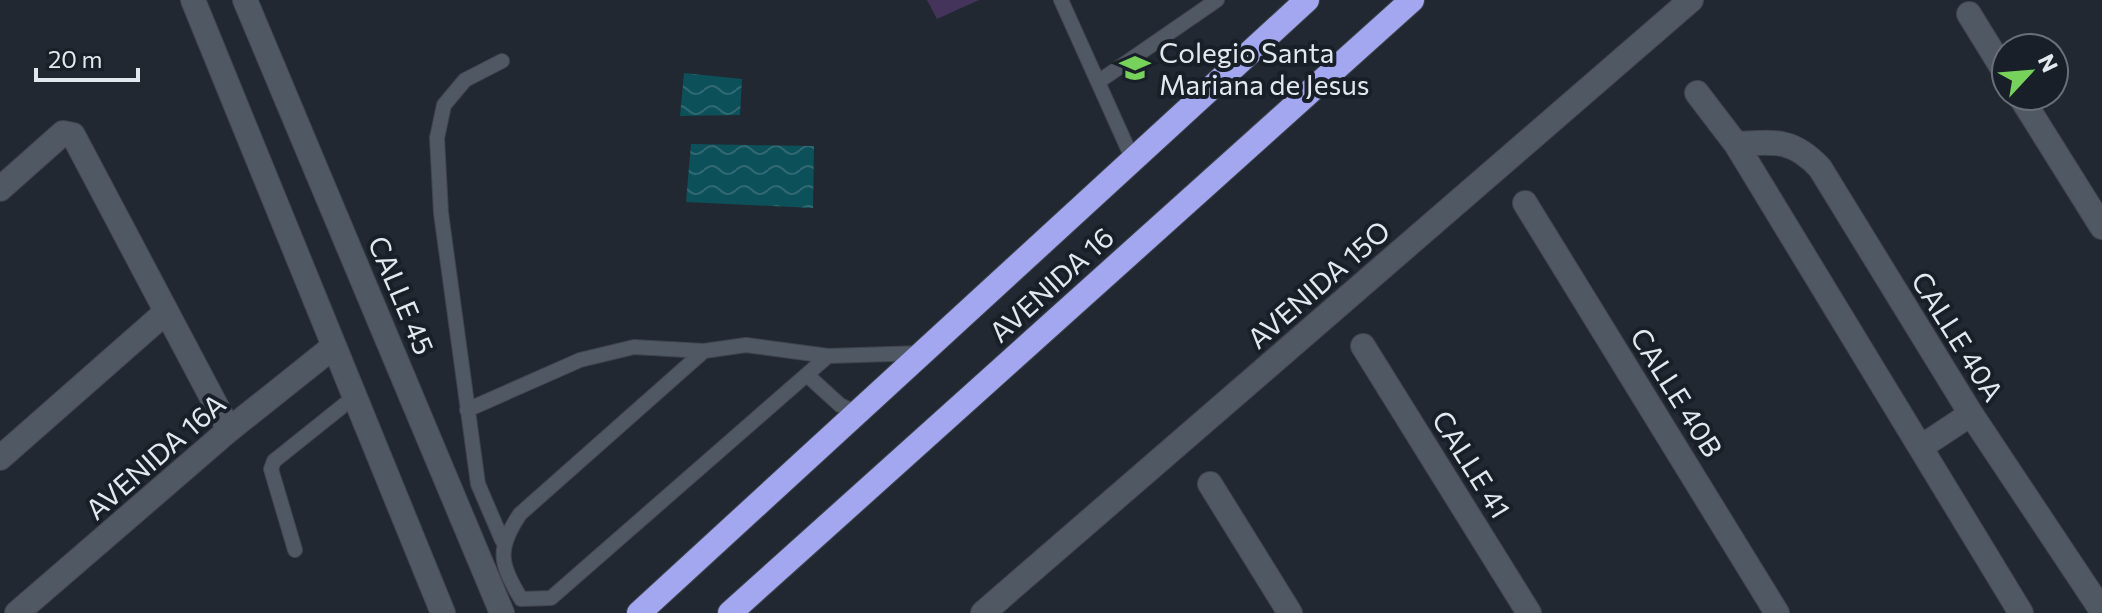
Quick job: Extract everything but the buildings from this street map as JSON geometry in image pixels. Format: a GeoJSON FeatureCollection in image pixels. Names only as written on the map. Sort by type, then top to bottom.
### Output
{"type":"FeatureCollection","features":[{"type":"Feature","properties":{"kind":"highway","name":"AVENIDA 16"},"geometry":{"type":"LineString","coordinates":[[639,613],[1307,0]]}},
{"type":"Feature","properties":{"kind":"highway","name":"AVENIDA 16"},"geometry":{"type":"LineString","coordinates":[[730,613],[1412,0]]}},
{"type":"Feature","properties":{"kind":"street"},"geometry":{"type":"LineString","coordinates":[[193,0],[443,613]]}},
{"type":"Feature","properties":{"kind":"street","name":"CALLE 45"},"geometry":{"type":"LineString","coordinates":[[245,0],[502,613]]}},
{"type":"Feature","properties":{"kind":"street","name":"AVENIDA 15O"},"geometry":{"type":"LineString","coordinates":[[983,613],[1691,0]]}},
{"type":"Feature","properties":{"kind":"street"},"geometry":{"type":"LineString","coordinates":[[1969,14],[1990,48]]}},
{"type":"Feature","properties":{"kind":"street"},"geometry":{"type":"LineString","coordinates":[[1697,93],[1736,144],[2021,613]]}},
{"type":"Feature","properties":{"kind":"street"},"geometry":{"type":"LineString","coordinates":[[2030,112],[2102,227]]}},
{"type":"Feature","properties":{"kind":"street"},"geometry":{"type":"LineString","coordinates":[[0,189],[63,133],[73,135],[229,430]]}},
{"type":"Feature","properties":{"kind":"street","name":"CALLE 40A"},"geometry":{"type":"LineString","coordinates":[[1736,144],[1780,142],[1804,151],[1820,168],[1971,414],[2102,611]]}},
{"type":"Feature","properties":{"kind":"street","name":"CALLE 40B"},"geometry":{"type":"LineString","coordinates":[[1525,203],[1777,613]]}},
{"type":"Feature","properties":{"kind":"street"},"geometry":{"type":"LineString","coordinates":[[0,458],[166,312]]}},
{"type":"Feature","properties":{"kind":"street","name":"CALLE 41"},"geometry":{"type":"LineString","coordinates":[[1363,346],[1529,613]]}},
{"type":"Feature","properties":{"kind":"street","name":"AVENIDA 16A"},"geometry":{"type":"LineString","coordinates":[[17,613],[229,430],[333,347]]}},
{"type":"Feature","properties":{"kind":"street"},"geometry":{"type":"LineString","coordinates":[[1921,447],[1971,414]]}},
{"type":"Feature","properties":{"kind":"street"},"geometry":{"type":"LineString","coordinates":[[1210,484],[1290,613]]}},
{"type":"Feature","properties":{"kind":"lane"},"geometry":{"type":"LineString","coordinates":[[1061,0],[1133,160]]}},
{"type":"Feature","properties":{"kind":"lane"},"geometry":{"type":"LineString","coordinates":[[1098,82],[1217,0]]}},
{"type":"Feature","properties":{"kind":"lane"},"geometry":{"type":"LineString","coordinates":[[502,61],[465,80],[444,105],[437,138],[441,213],[478,484],[502,540],[505,572],[521,599],[551,598],[828,356]]}},
{"type":"Feature","properties":{"kind":"lane"},"geometry":{"type":"LineString","coordinates":[[467,410],[594,357],[634,347],[704,351],[746,345],[828,356],[922,353]]}},
{"type":"Feature","properties":{"kind":"lane"},"geometry":{"type":"LineString","coordinates":[[502,540],[520,514],[704,351]]}},
{"type":"Feature","properties":{"kind":"lane"},"geometry":{"type":"LineString","coordinates":[[807,375],[840,405],[857,413]]}},
{"type":"Feature","properties":{"kind":"lane"},"geometry":{"type":"LineString","coordinates":[[295,550],[271,469],[274,461],[354,397]]}},
{"type":"Feature","properties":{"kind":"shaded area"},"geometry":{"type":"Polygon","coordinates":[[[927,0],[979,0],[937,19],[927,0]]]}},
{"type":"Feature","properties":{"kind":"water"},"geometry":{"type":"Polygon","coordinates":[[[684,73],[742,79],[740,115],[680,116],[684,73]]]}},
{"type":"Feature","properties":{"kind":"water"},"geometry":{"type":"Polygon","coordinates":[[[691,144],[814,146],[813,208],[686,202],[691,144]]]}},
{"type":"Feature","properties":{"kind":"place","name":"Colegio Santa Mariana de Jesus"},"geometry":{"type":"Point","coordinates":[1135,68]}}]}
